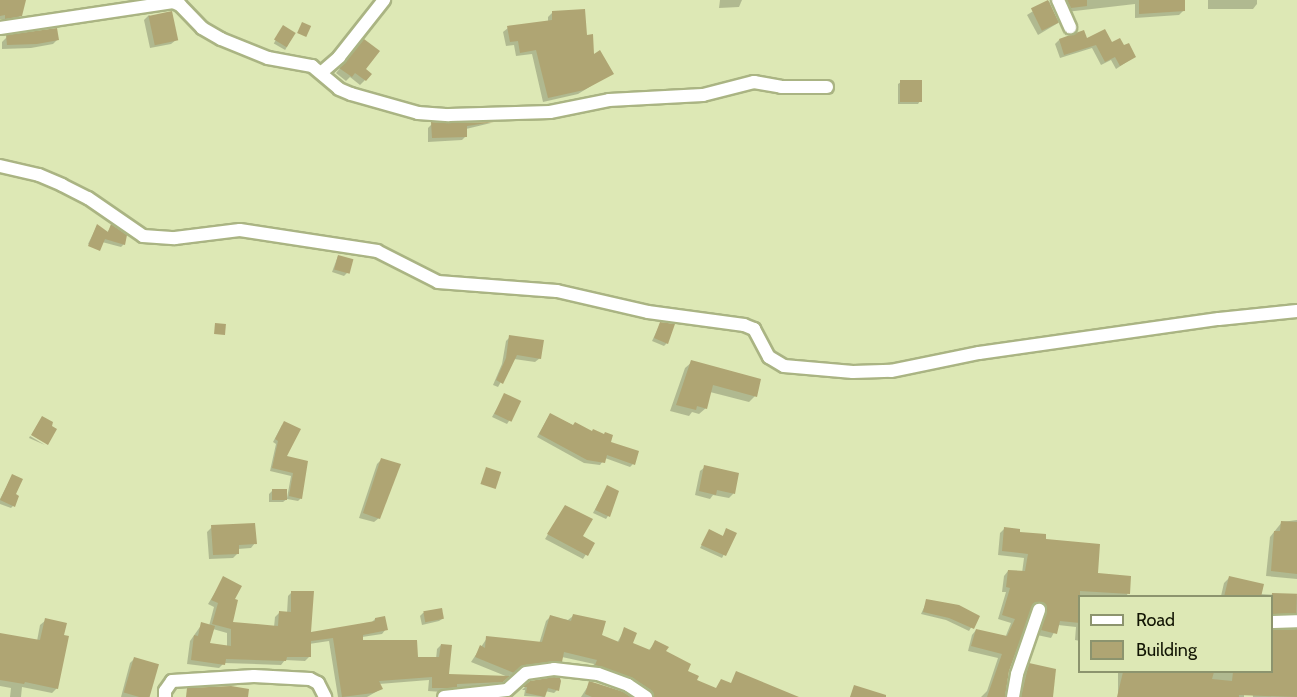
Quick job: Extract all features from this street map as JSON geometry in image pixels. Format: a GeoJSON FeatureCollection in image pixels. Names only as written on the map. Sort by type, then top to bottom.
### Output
{"type":"FeatureCollection","features":[{"type":"Feature","properties":{"kind":"street"},"geometry":{"type":"LineString","coordinates":[[322,72],[339,57],[384,0]]}},
{"type":"Feature","properties":{"kind":"street"},"geometry":{"type":"LineString","coordinates":[[1058,0],[1070,27]]}},
{"type":"Feature","properties":{"kind":"street"},"geometry":{"type":"LineString","coordinates":[[0,28],[173,2],[180,5],[202,28],[221,39],[268,58],[303,62],[322,72],[339,89],[418,113],[449,115],[550,112],[609,100],[703,95],[754,82],[781,87],[827,87]]}},
{"type":"Feature","properties":{"kind":"street"},"geometry":{"type":"LineString","coordinates":[[0,166],[39,175],[62,185],[88,198],[143,236],[175,238],[240,230],[368,249],[388,256],[438,282],[557,291],[648,312],[750,326],[760,336],[769,357],[784,366],[853,372],[891,372],[979,353],[1219,319],[1297,311]]}},
{"type":"Feature","properties":{"kind":"street"},"geometry":{"type":"LineString","coordinates":[[1013,697],[1017,674],[1038,610]]}},
{"type":"Feature","properties":{"kind":"street"},"geometry":{"type":"LineString","coordinates":[[1273,622],[1297,621]]}},
{"type":"Feature","properties":{"kind":"street"},"geometry":{"type":"LineString","coordinates":[[444,697],[493,694],[507,690],[526,673],[555,669],[598,674],[628,685],[646,697]]}},
{"type":"Feature","properties":{"kind":"street"},"geometry":{"type":"LineString","coordinates":[[165,697],[169,683],[172,681],[254,676],[310,679],[318,683],[325,697]]}},
{"type":"Feature","properties":{"kind":"building"},"geometry":{"type":"Polygon","coordinates":[[[0,0],[26,0],[22,16],[5,19],[5,15],[0,16],[0,0]]]}},
{"type":"Feature","properties":{"kind":"building"},"geometry":{"type":"Polygon","coordinates":[[[1048,0],[1059,22],[1042,31],[1031,8],[1048,0]]]}},
{"type":"Feature","properties":{"kind":"building"},"geometry":{"type":"Polygon","coordinates":[[[1067,0],[1087,0],[1087,6],[1071,8],[1067,0]]]}},
{"type":"Feature","properties":{"kind":"building"},"geometry":{"type":"Polygon","coordinates":[[[1139,0],[1185,0],[1185,11],[1139,14],[1139,0]]]}},
{"type":"Feature","properties":{"kind":"building"},"geometry":{"type":"Polygon","coordinates":[[[585,9],[587,35],[593,34],[594,54],[600,50],[614,74],[584,90],[548,98],[536,50],[520,53],[518,41],[510,42],[507,26],[552,20],[552,11],[585,9]]]}},
{"type":"Feature","properties":{"kind":"building"},"geometry":{"type":"Polygon","coordinates":[[[172,11],[178,40],[155,45],[149,16],[172,11]]]}},
{"type":"Feature","properties":{"kind":"building"},"geometry":{"type":"Polygon","coordinates":[[[302,22],[311,26],[306,37],[297,33],[302,22]]]}},
{"type":"Feature","properties":{"kind":"building"},"geometry":{"type":"Polygon","coordinates":[[[283,25],[296,33],[287,47],[274,39],[283,25]]]}},
{"type":"Feature","properties":{"kind":"building"},"geometry":{"type":"Polygon","coordinates":[[[57,28],[59,40],[37,44],[7,45],[6,35],[57,28]]]}},
{"type":"Feature","properties":{"kind":"building"},"geometry":{"type":"Polygon","coordinates":[[[1105,29],[1112,42],[1120,38],[1124,45],[1129,43],[1136,57],[1120,66],[1115,57],[1105,62],[1096,45],[1064,55],[1059,39],[1084,30],[1087,38],[1105,29]]]}},
{"type":"Feature","properties":{"kind":"building"},"geometry":{"type":"Polygon","coordinates":[[[364,39],[380,51],[366,69],[372,74],[366,81],[355,73],[352,77],[339,68],[364,39]]]}},
{"type":"Feature","properties":{"kind":"building"},"geometry":{"type":"Polygon","coordinates":[[[900,80],[922,80],[922,102],[900,102],[900,80]]]}},
{"type":"Feature","properties":{"kind":"building"},"geometry":{"type":"Polygon","coordinates":[[[431,122],[494,122],[467,126],[467,137],[432,138],[431,122]]]}},
{"type":"Feature","properties":{"kind":"building"},"geometry":{"type":"Polygon","coordinates":[[[97,224],[108,232],[111,224],[127,235],[125,245],[105,239],[100,251],[88,246],[97,224]]]}},
{"type":"Feature","properties":{"kind":"building"},"geometry":{"type":"Polygon","coordinates":[[[338,255],[353,259],[350,274],[334,269],[338,255]]]}},
{"type":"Feature","properties":{"kind":"building"},"geometry":{"type":"Polygon","coordinates":[[[660,322],[675,324],[668,344],[654,338],[660,322]]]}},
{"type":"Feature","properties":{"kind":"building"},"geometry":{"type":"Polygon","coordinates":[[[215,323],[226,324],[225,335],[214,334],[215,323]]]}},
{"type":"Feature","properties":{"kind":"building"},"geometry":{"type":"Polygon","coordinates":[[[509,335],[544,340],[541,359],[517,355],[503,384],[496,380],[506,358],[509,335]]]}},
{"type":"Feature","properties":{"kind":"building"},"geometry":{"type":"Polygon","coordinates":[[[691,360],[761,379],[757,397],[713,385],[707,409],[697,406],[696,410],[676,405],[691,360]]]}},
{"type":"Feature","properties":{"kind":"building"},"geometry":{"type":"Polygon","coordinates":[[[504,393],[521,401],[511,422],[494,414],[504,393]]]}},
{"type":"Feature","properties":{"kind":"building"},"geometry":{"type":"Polygon","coordinates":[[[550,413],[573,425],[575,422],[592,431],[593,429],[613,435],[611,442],[639,451],[635,465],[607,455],[605,463],[587,460],[539,434],[550,413]]]}},
{"type":"Feature","properties":{"kind":"building"},"geometry":{"type":"Polygon","coordinates":[[[42,416],[53,422],[52,426],[57,429],[48,445],[31,435],[42,416]]]}},
{"type":"Feature","properties":{"kind":"building"},"geometry":{"type":"Polygon","coordinates":[[[284,421],[301,429],[287,456],[308,461],[302,499],[289,496],[293,473],[272,468],[278,441],[275,439],[284,421]]]}},
{"type":"Feature","properties":{"kind":"building"},"geometry":{"type":"Polygon","coordinates":[[[381,458],[401,464],[380,519],[363,513],[381,458]]]}},
{"type":"Feature","properties":{"kind":"building"},"geometry":{"type":"Polygon","coordinates":[[[704,465],[739,473],[735,494],[717,490],[716,495],[699,491],[704,465]]]}},
{"type":"Feature","properties":{"kind":"building"},"geometry":{"type":"Polygon","coordinates":[[[486,467],[501,472],[496,489],[480,484],[486,467]]]}},
{"type":"Feature","properties":{"kind":"building"},"geometry":{"type":"Polygon","coordinates":[[[12,474],[23,479],[16,494],[19,496],[15,507],[0,500],[12,474]]]}},
{"type":"Feature","properties":{"kind":"building"},"geometry":{"type":"Polygon","coordinates":[[[607,485],[619,491],[610,517],[595,510],[607,485]]]}},
{"type":"Feature","properties":{"kind":"building"},"geometry":{"type":"Polygon","coordinates":[[[272,489],[287,489],[287,500],[272,500],[272,489]]]}},
{"type":"Feature","properties":{"kind":"building"},"geometry":{"type":"Polygon","coordinates":[[[565,505],[593,519],[583,536],[595,543],[588,556],[547,534],[565,505]]]}},
{"type":"Feature","properties":{"kind":"building"},"geometry":{"type":"Polygon","coordinates":[[[1281,521],[1297,522],[1297,574],[1271,571],[1274,531],[1280,531],[1281,521]]]}},
{"type":"Feature","properties":{"kind":"building"},"geometry":{"type":"Polygon","coordinates":[[[255,523],[257,544],[239,545],[239,554],[213,555],[211,525],[255,523]]]}},
{"type":"Feature","properties":{"kind":"building"},"geometry":{"type":"Polygon","coordinates":[[[1004,527],[1020,529],[1020,532],[1046,534],[1046,539],[1100,544],[1098,573],[1131,576],[1130,594],[1080,591],[1078,623],[1060,621],[1057,634],[1041,630],[1047,608],[1042,602],[1034,603],[1009,671],[1005,697],[987,697],[1002,654],[971,646],[976,629],[1007,636],[1015,619],[1002,615],[1010,588],[1006,587],[1008,570],[1025,571],[1028,554],[1002,551],[1004,527]]]}},
{"type":"Feature","properties":{"kind":"building"},"geometry":{"type":"Polygon","coordinates":[[[726,528],[737,533],[726,556],[701,545],[709,529],[723,536],[726,528]]]}},
{"type":"Feature","properties":{"kind":"building"},"geometry":{"type":"Polygon","coordinates":[[[223,576],[242,586],[235,599],[238,600],[233,622],[278,626],[279,611],[291,612],[291,591],[314,591],[311,632],[375,621],[375,618],[385,616],[388,630],[363,635],[363,640],[417,640],[418,657],[439,657],[441,644],[452,645],[449,674],[510,676],[503,682],[457,684],[457,687],[447,688],[432,688],[432,677],[379,681],[383,689],[373,693],[342,697],[333,638],[311,641],[311,657],[287,657],[286,661],[226,659],[225,665],[191,660],[194,635],[198,636],[201,622],[215,626],[210,643],[231,646],[231,629],[212,624],[218,603],[211,600],[223,576]]]}},
{"type":"Feature","properties":{"kind":"building"},"geometry":{"type":"Polygon","coordinates":[[[1229,576],[1264,584],[1261,595],[1224,595],[1229,576]]]}},
{"type":"Feature","properties":{"kind":"building"},"geometry":{"type":"Polygon","coordinates":[[[1272,593],[1297,594],[1296,615],[1273,614],[1272,593]]]}},
{"type":"Feature","properties":{"kind":"building"},"geometry":{"type":"Polygon","coordinates":[[[926,599],[959,605],[980,616],[974,629],[949,618],[923,612],[926,599]]]}},
{"type":"Feature","properties":{"kind":"building"},"geometry":{"type":"Polygon","coordinates":[[[442,608],[444,619],[425,622],[423,611],[442,608]]]}},
{"type":"Feature","properties":{"kind":"building"},"geometry":{"type":"Polygon","coordinates":[[[573,614],[606,621],[602,635],[619,642],[624,627],[637,633],[633,643],[650,650],[655,640],[669,647],[666,651],[691,664],[688,671],[699,676],[697,680],[716,688],[721,679],[731,683],[736,671],[799,697],[654,697],[651,690],[632,678],[595,665],[597,660],[564,652],[562,662],[525,665],[514,673],[475,657],[480,645],[485,648],[486,636],[542,642],[550,615],[571,621],[573,614]]]}},
{"type":"Feature","properties":{"kind":"building"},"geometry":{"type":"Polygon","coordinates":[[[45,618],[67,623],[64,635],[69,636],[58,689],[25,682],[24,684],[0,680],[0,633],[40,640],[45,618]]]}},
{"type":"Feature","properties":{"kind":"building"},"geometry":{"type":"Polygon","coordinates":[[[1297,629],[1297,697],[1239,695],[1239,697],[1117,697],[1123,673],[1214,673],[1212,679],[1232,681],[1233,673],[1273,673],[1273,630],[1297,629]]]}},
{"type":"Feature","properties":{"kind":"building"},"geometry":{"type":"Polygon","coordinates":[[[134,657],[159,664],[150,697],[124,693],[134,657]]]}},
{"type":"Feature","properties":{"kind":"building"},"geometry":{"type":"Polygon","coordinates":[[[1029,663],[1056,669],[1053,697],[1021,697],[1029,663]]]}},
{"type":"Feature","properties":{"kind":"building"},"geometry":{"type":"Polygon","coordinates":[[[560,678],[559,691],[548,688],[545,697],[526,693],[527,687],[522,687],[530,681],[560,678]]]}},
{"type":"Feature","properties":{"kind":"building"},"geometry":{"type":"Polygon","coordinates":[[[589,681],[624,692],[631,697],[592,697],[585,694],[589,681]]]}},
{"type":"Feature","properties":{"kind":"building"},"geometry":{"type":"Polygon","coordinates":[[[854,685],[886,695],[886,697],[850,697],[854,685]]]}},
{"type":"Feature","properties":{"kind":"building"},"geometry":{"type":"Polygon","coordinates":[[[231,686],[249,689],[248,697],[186,697],[187,688],[231,686]]]}}]}
